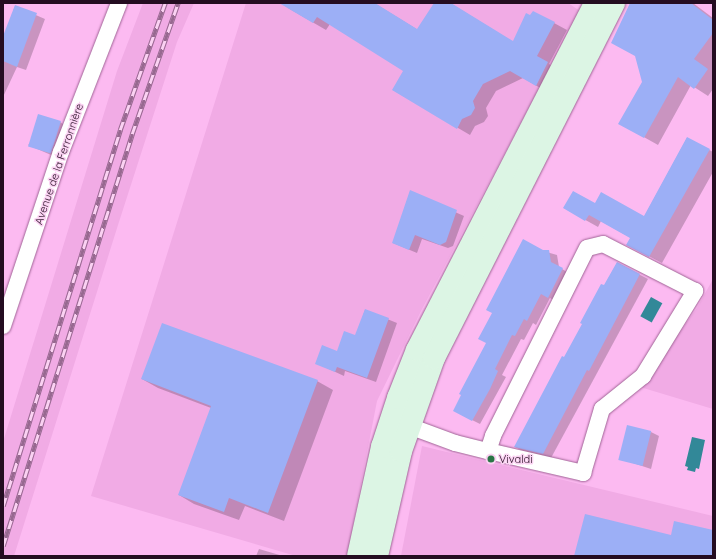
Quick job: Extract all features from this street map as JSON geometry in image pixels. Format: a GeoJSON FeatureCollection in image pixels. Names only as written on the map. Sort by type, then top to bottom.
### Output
{"type":"FeatureCollection","features":[{"type":"Feature","properties":{"kind":"main road"},"geometry":{"type":"LineString","coordinates":[[358,556],[382,447],[398,398],[418,350],[595,3]]}},
{"type":"Feature","properties":{"kind":"main road"},"geometry":{"type":"LineString","coordinates":[[377,556],[409,426],[434,358],[614,3]]}},
{"type":"Feature","properties":{"kind":"street","name":"Avenue de la Ferronnière"},"geometry":{"type":"LineString","coordinates":[[3,326],[114,5]]}},
{"type":"Feature","properties":{"kind":"street"},"geometry":{"type":"LineString","coordinates":[[409,426],[455,443],[488,451],[583,473],[602,409],[643,376],[695,291],[603,244],[587,248],[493,436],[488,451]]}},
{"type":"Feature","properties":{"kind":"shaded area"},"geometry":{"type":"Polygon","coordinates":[[[143,3],[194,3],[177,42],[14,556],[3,556],[3,442],[117,71],[143,3]]]}},
{"type":"Feature","properties":{"kind":"shaded area"},"geometry":{"type":"Polygon","coordinates":[[[246,3],[568,3],[580,11],[421,311],[377,401],[347,556],[296,556],[91,496],[246,3]]]}},
{"type":"Feature","properties":{"kind":"shaded area"},"geometry":{"type":"Polygon","coordinates":[[[713,279],[713,409],[640,387],[697,308],[713,279]]]}},
{"type":"Feature","properties":{"kind":"shaded area"},"geometry":{"type":"Polygon","coordinates":[[[651,297],[662,303],[652,323],[640,316],[651,297]]]}},
{"type":"Feature","properties":{"kind":"shaded area"},"geometry":{"type":"Polygon","coordinates":[[[692,437],[705,440],[699,469],[696,468],[695,472],[687,470],[688,467],[685,466],[692,437]]]}},
{"type":"Feature","properties":{"kind":"shaded area"},"geometry":{"type":"Polygon","coordinates":[[[422,446],[713,516],[713,556],[401,556],[422,446]]]}},
{"type":"Feature","properties":{"kind":"building"},"geometry":{"type":"Polygon","coordinates":[[[279,3],[375,3],[417,29],[434,3],[451,3],[513,41],[526,13],[530,15],[533,11],[555,22],[537,56],[548,62],[536,86],[510,71],[483,84],[473,101],[475,108],[471,115],[462,119],[457,129],[392,90],[403,71],[317,17],[313,23],[279,3]]]}},
{"type":"Feature","properties":{"kind":"building"},"geometry":{"type":"Polygon","coordinates":[[[630,3],[691,3],[713,20],[713,33],[694,59],[708,69],[694,89],[678,77],[644,138],[618,124],[642,82],[635,56],[611,43],[630,3]]]}},
{"type":"Feature","properties":{"kind":"building"},"geometry":{"type":"Polygon","coordinates":[[[15,5],[37,13],[17,67],[3,61],[3,36],[15,5]]]}},
{"type":"Feature","properties":{"kind":"building"},"geometry":{"type":"Polygon","coordinates":[[[38,114],[61,121],[51,154],[28,147],[38,114]]]}},
{"type":"Feature","properties":{"kind":"building"},"geometry":{"type":"Polygon","coordinates":[[[687,137],[710,149],[649,257],[626,245],[630,238],[589,215],[585,221],[563,208],[573,191],[595,203],[601,192],[644,216],[687,137]]]}},
{"type":"Feature","properties":{"kind":"building"},"geometry":{"type":"Polygon","coordinates":[[[410,190],[457,210],[446,242],[440,245],[415,235],[409,250],[392,243],[410,190]]]}},
{"type":"Feature","properties":{"kind":"building"},"geometry":{"type":"Polygon","coordinates":[[[523,239],[543,250],[549,250],[551,262],[563,268],[548,298],[541,294],[527,321],[524,319],[515,336],[512,335],[495,369],[498,371],[490,389],[472,421],[453,411],[461,395],[459,394],[486,343],[478,339],[492,313],[486,310],[523,239]]]}},
{"type":"Feature","properties":{"kind":"building"},"geometry":{"type":"Polygon","coordinates":[[[617,262],[640,274],[543,454],[514,447],[562,356],[564,357],[582,324],[580,323],[601,284],[604,285],[617,262]]]}},
{"type":"Feature","properties":{"kind":"building"},"geometry":{"type":"Polygon","coordinates":[[[365,309],[389,318],[367,378],[337,367],[335,372],[315,364],[322,345],[337,351],[344,331],[355,335],[365,309]]]}},
{"type":"Feature","properties":{"kind":"building"},"geometry":{"type":"Polygon","coordinates":[[[162,323],[318,380],[268,513],[229,498],[224,512],[178,495],[211,406],[141,379],[162,323]]]}},
{"type":"Feature","properties":{"kind":"building"},"geometry":{"type":"Polygon","coordinates":[[[627,425],[651,431],[643,466],[618,460],[627,425]]]}},
{"type":"Feature","properties":{"kind":"building"},"geometry":{"type":"Polygon","coordinates":[[[585,514],[671,535],[674,521],[713,530],[713,556],[574,556],[585,514]]]}},
{"type":"Feature","properties":{"kind":"railway"},"geometry":{"type":"LineString","coordinates":[[3,506],[120,130],[165,3]]}},
{"type":"Feature","properties":{"kind":"railway"},"geometry":{"type":"LineString","coordinates":[[3,546],[132,134],[178,3]]}},
{"type":"Feature","properties":{"kind":"place","name":"Vivaldi"},"geometry":{"type":"Point","coordinates":[491,459]}}]}
